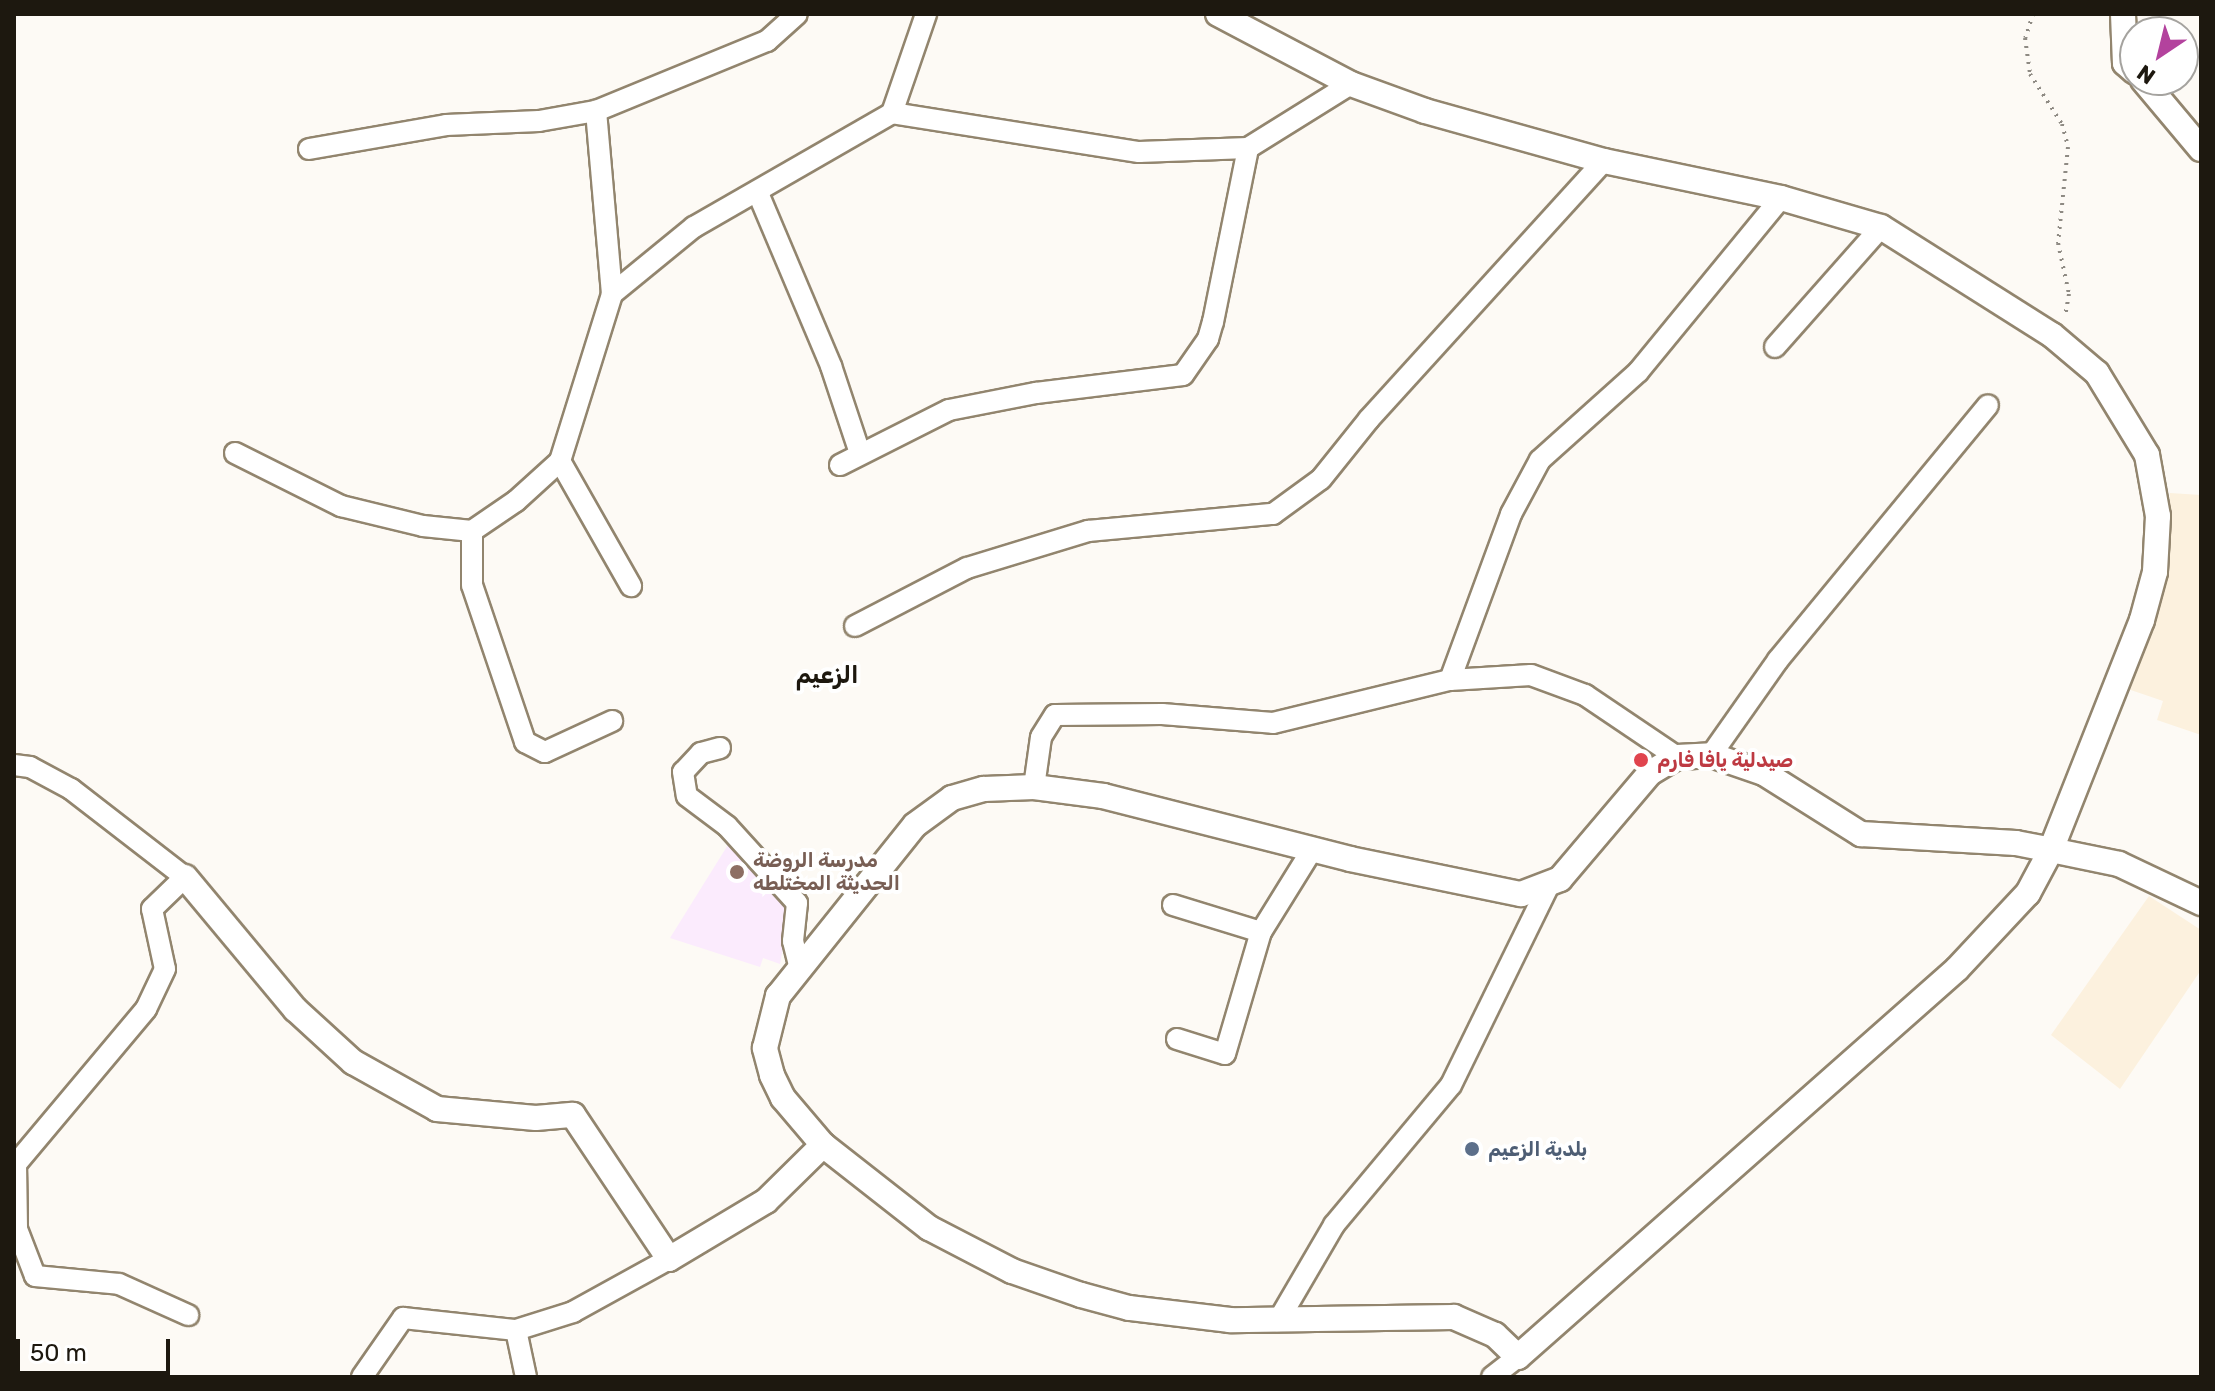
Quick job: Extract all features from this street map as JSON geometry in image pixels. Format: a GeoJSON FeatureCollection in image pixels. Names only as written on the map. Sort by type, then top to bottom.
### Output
{"type":"FeatureCollection","features":[{"type":"Feature","properties":{"kind":"street"},"geometry":{"type":"LineString","coordinates":[[309,149],[446,125],[539,121],[596,111],[767,41],[797,14]]}},
{"type":"Feature","properties":{"kind":"street"},"geometry":{"type":"LineString","coordinates":[[892,113],[926,14]]}},
{"type":"Feature","properties":{"kind":"street"},"geometry":{"type":"LineString","coordinates":[[1218,14],[1351,84],[1425,111],[1604,161],[1781,198],[1881,227],[2052,335],[2097,373],[2130,420],[2147,455],[2158,516],[2155,572],[2142,620],[2051,850],[2028,893],[1957,969],[1492,1377]]}},
{"type":"Feature","properties":{"kind":"street"},"geometry":{"type":"LineString","coordinates":[[612,294],[694,227],[758,193],[892,113],[1139,152],[1248,148],[1351,84]]}},
{"type":"Feature","properties":{"kind":"street"},"geometry":{"type":"LineString","coordinates":[[2156,96],[2201,149]]}},
{"type":"Feature","properties":{"kind":"street"},"geometry":{"type":"LineString","coordinates":[[235,453],[341,506],[423,526],[472,531],[516,501],[560,461],[612,294],[596,111]]}},
{"type":"Feature","properties":{"kind":"street"},"geometry":{"type":"LineString","coordinates":[[840,465],[949,410],[1036,393],[1183,375],[1208,339],[1213,322],[1248,148]]}},
{"type":"Feature","properties":{"kind":"street"},"geometry":{"type":"LineString","coordinates":[[855,626],[967,568],[1088,531],[1273,514],[1321,479],[1369,419],[1604,161]]}},
{"type":"Feature","properties":{"kind":"street"},"geometry":{"type":"LineString","coordinates":[[758,193],[831,366],[860,453]]}},
{"type":"Feature","properties":{"kind":"street"},"geometry":{"type":"LineString","coordinates":[[1450,680],[1511,514],[1540,460],[1638,372],[1781,198]]}},
{"type":"Feature","properties":{"kind":"street"},"geometry":{"type":"LineString","coordinates":[[1775,347],[1881,227]]}},
{"type":"Feature","properties":{"kind":"street"},"geometry":{"type":"LineString","coordinates":[[1711,755],[1778,660],[1988,405]]}},
{"type":"Feature","properties":{"kind":"street"},"geometry":{"type":"LineString","coordinates":[[560,461],[631,586]]}},
{"type":"Feature","properties":{"kind":"street"},"geometry":{"type":"LineString","coordinates":[[472,531],[472,585],[525,742],[545,752],[612,721]]}},
{"type":"Feature","properties":{"kind":"street"},"geometry":{"type":"LineString","coordinates":[[1034,787],[1041,737],[1055,715],[1162,714],[1273,723],[1450,680],[1531,675],[1585,695],[1677,757]]}},
{"type":"Feature","properties":{"kind":"street"},"geometry":{"type":"LineString","coordinates":[[720,748],[701,753],[683,772],[687,796],[727,826],[797,903],[793,941],[799,965]]}},
{"type":"Feature","properties":{"kind":"street"},"geometry":{"type":"LineString","coordinates":[[1518,1357],[1495,1335],[1454,1317],[1278,1321],[1129,1308],[1024,1275],[929,1228],[823,1145],[783,1098],[765,1048],[778,996],[799,965],[927,816],[962,795],[1034,787],[1103,796],[1313,848],[1521,894],[1560,879],[1650,773],[1677,757],[1711,755],[1764,773],[1861,834],[2051,850],[2119,864],[2165,882],[2201,903]]}},
{"type":"Feature","properties":{"kind":"street"},"geometry":{"type":"LineString","coordinates":[[14,765],[30,767],[71,789],[185,877],[295,1009],[353,1062],[437,1109],[536,1118],[573,1115],[669,1259]]}},
{"type":"Feature","properties":{"kind":"street"},"geometry":{"type":"LineString","coordinates":[[1177,1039],[1225,1054],[1261,932],[1313,848]]}},
{"type":"Feature","properties":{"kind":"street"},"geometry":{"type":"LineString","coordinates":[[185,877],[152,909],[165,969],[146,1009],[16,1164],[17,1229],[35,1276],[119,1284],[188,1315]]}},
{"type":"Feature","properties":{"kind":"street"},"geometry":{"type":"LineString","coordinates":[[2165,882],[2201,882]]}},
{"type":"Feature","properties":{"kind":"street"},"geometry":{"type":"LineString","coordinates":[[1278,1321],[1334,1225],[1451,1085],[1550,883]]}},
{"type":"Feature","properties":{"kind":"street"},"geometry":{"type":"LineString","coordinates":[[1173,905],[1261,932]]}},
{"type":"Feature","properties":{"kind":"street"},"geometry":{"type":"LineString","coordinates":[[362,1377],[403,1318],[516,1330],[573,1312],[766,1201],[823,1145]]}},
{"type":"Feature","properties":{"kind":"street"},"geometry":{"type":"LineString","coordinates":[[516,1330],[526,1377]]}},
{"type":"Feature","properties":{"kind":"path"},"geometry":{"type":"LineString","coordinates":[[2033,14],[2025,38],[2030,74],[2062,124],[2068,147],[2058,243],[2068,304],[2052,335]]}},
{"type":"Feature","properties":{"kind":"shaded area"},"geometry":{"type":"Polygon","coordinates":[[[2170,493],[2201,495],[2201,735],[2157,720],[2163,701],[2122,687],[2163,592],[2170,493]]]}},
{"type":"Feature","properties":{"kind":"shaded area","name":"مدرسة الروضة الحديثة المختلطه"},"geometry":{"type":"Polygon","coordinates":[[[731,840],[791,904],[780,964],[763,958],[760,967],[670,938],[731,840]]]}},
{"type":"Feature","properties":{"kind":"shaded area"},"geometry":{"type":"Polygon","coordinates":[[[2149,896],[2201,930],[2201,970],[2120,1089],[2051,1035],[2149,896]]]}},
{"type":"Feature","properties":{"kind":"place","name":"صيدلية يافا فارم"},"geometry":{"type":"Point","coordinates":[1641,760]}},
{"type":"Feature","properties":{"kind":"place","name":"مدرسة الروضة الحديثة المختلطه"},"geometry":{"type":"Point","coordinates":[737,872]}},
{"type":"Feature","properties":{"kind":"place","name":"بلدية الزعيم"},"geometry":{"type":"Point","coordinates":[1472,1149]}},
{"type":"Feature","properties":{"kind":"district","name":"الزعيم"},"geometry":{"type":"Point","coordinates":[827,676]}}]}
